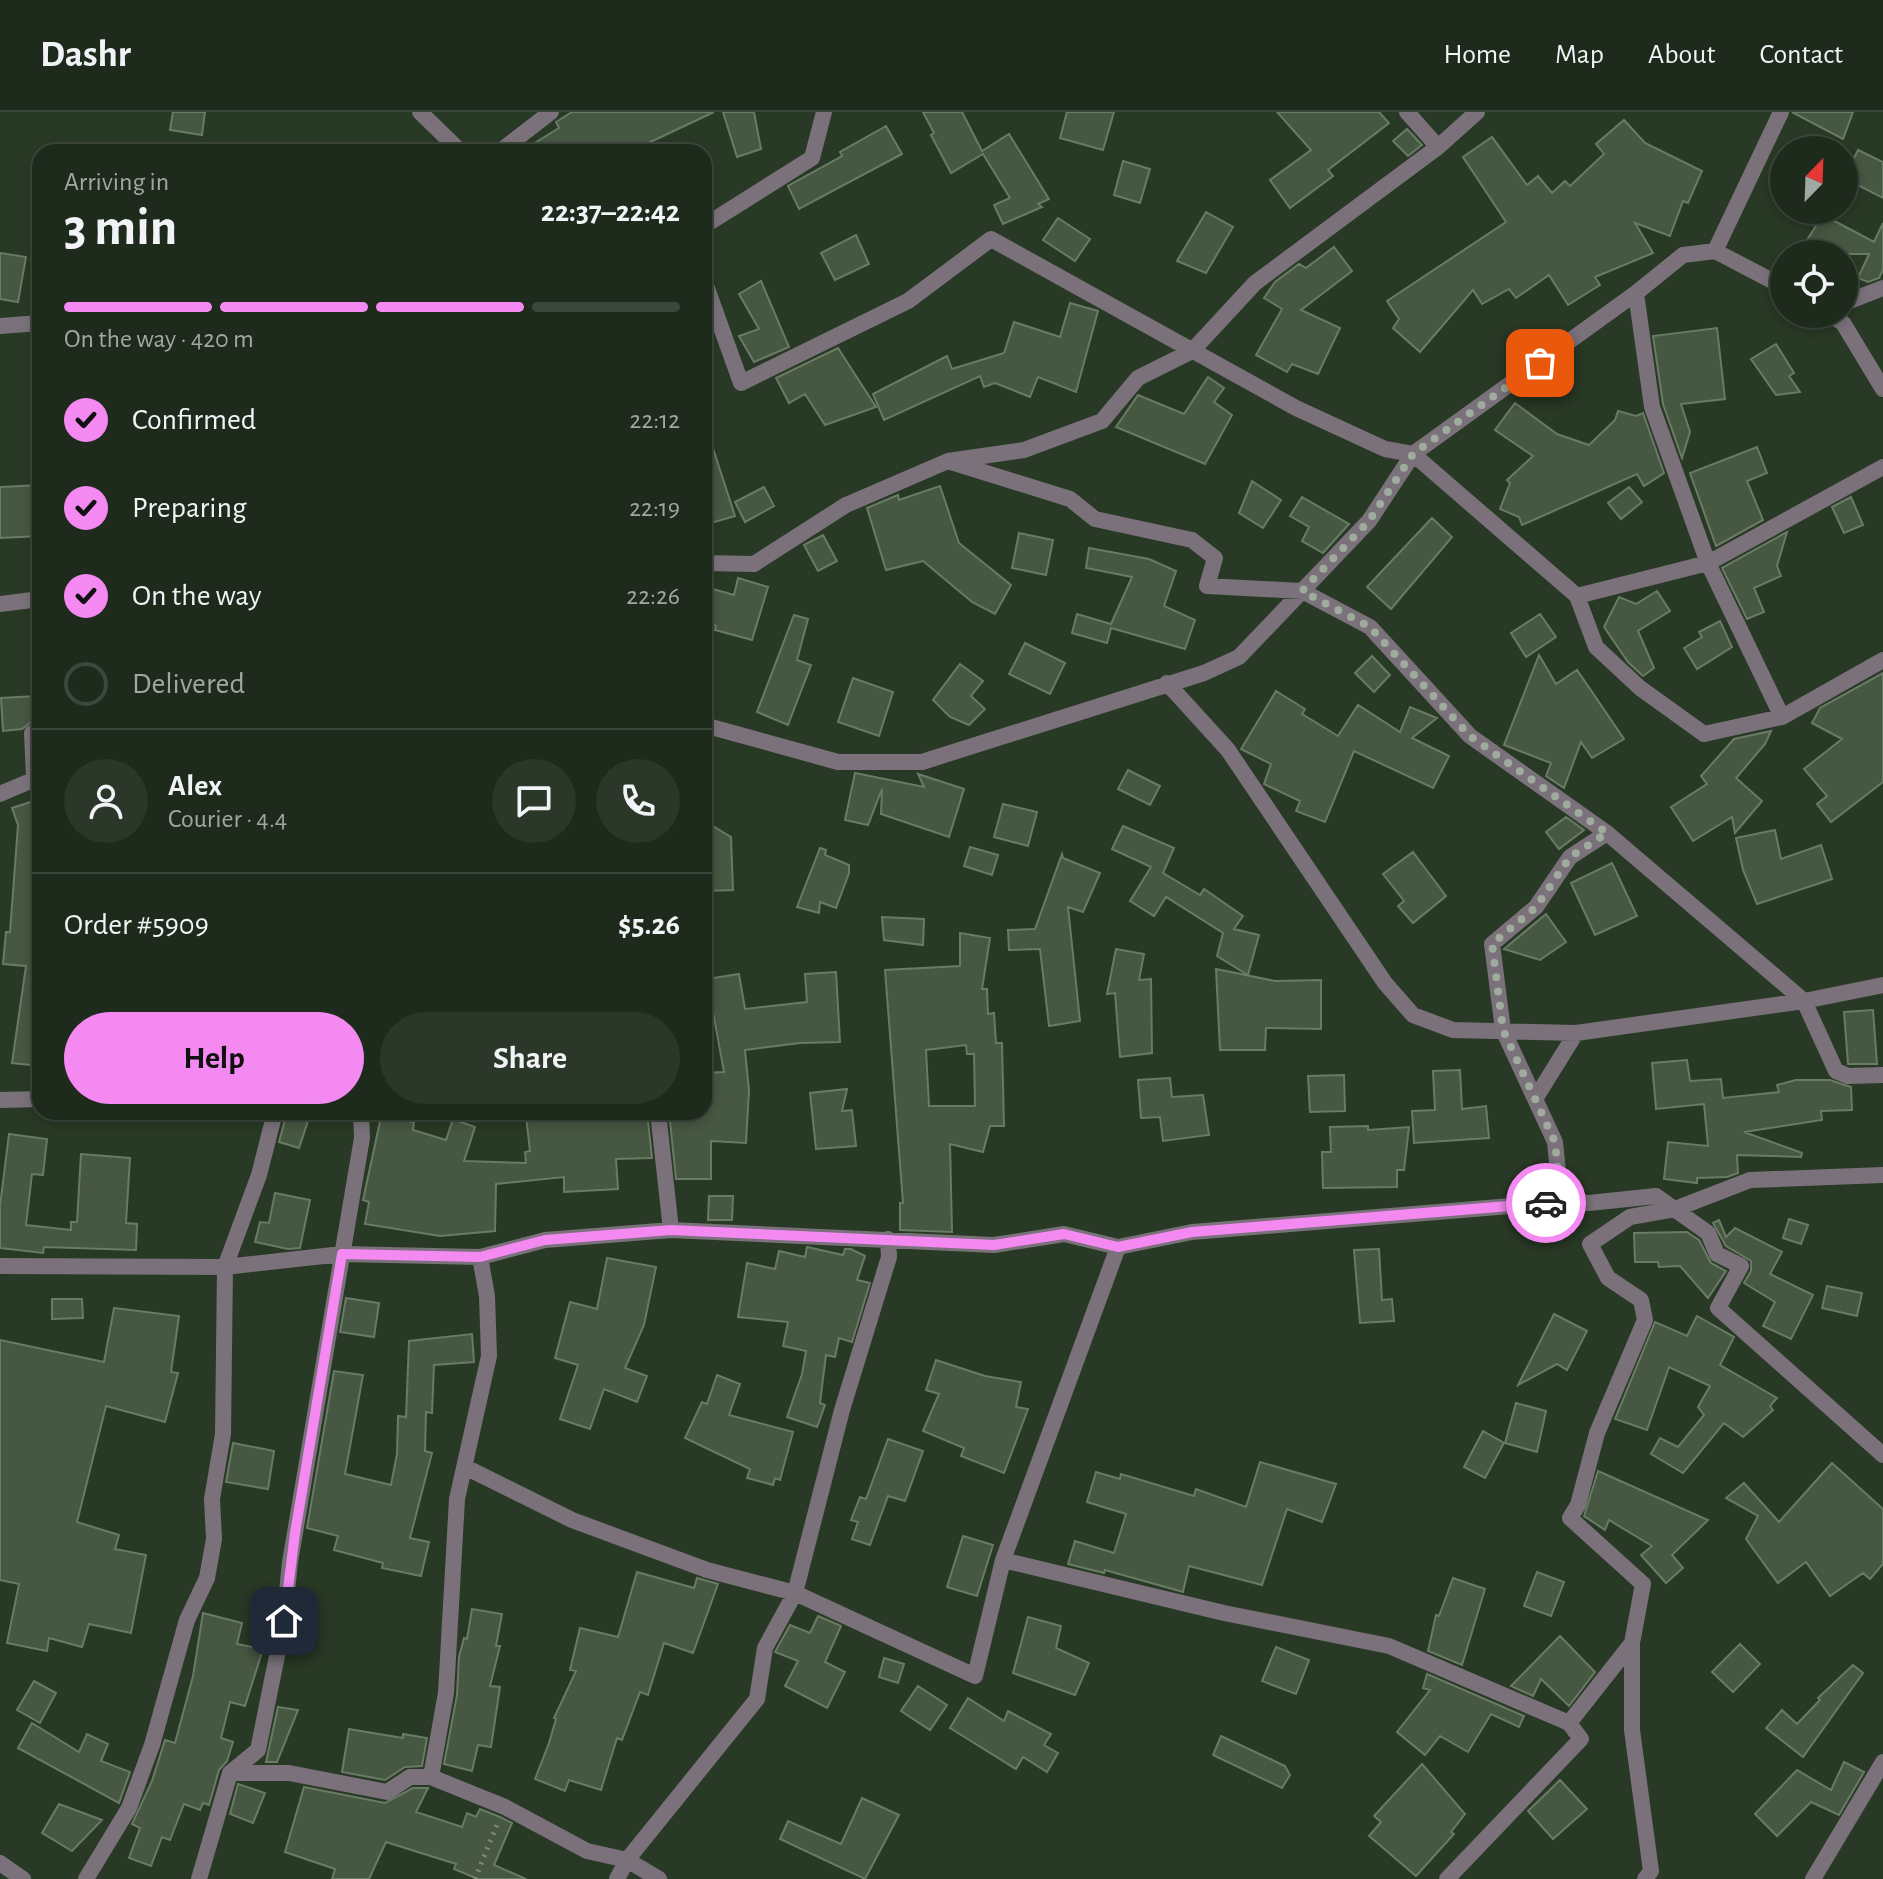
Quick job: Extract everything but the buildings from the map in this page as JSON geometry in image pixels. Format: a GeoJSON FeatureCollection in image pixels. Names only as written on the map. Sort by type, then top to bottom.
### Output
{"type":"FeatureCollection","features":[{"type":"Feature","properties":{"kind":"street"},"geometry":{"type":"LineString","coordinates":[[420,112],[453,144]]}},
{"type":"Feature","properties":{"kind":"street"},"geometry":{"type":"LineString","coordinates":[[509,144],[551,112]]}},
{"type":"Feature","properties":{"kind":"street"},"geometry":{"type":"LineString","coordinates":[[712,221],[812,158],[824,112]]}},
{"type":"Feature","properties":{"kind":"street"},"geometry":{"type":"LineString","coordinates":[[1407,112],[1438,147]]}},
{"type":"Feature","properties":{"kind":"street"},"geometry":{"type":"LineString","coordinates":[[712,563],[754,564],[846,505],[948,461],[1024,450],[1102,421],[1138,378],[1192,351],[1255,283],[1438,147],[1477,112]]}},
{"type":"Feature","properties":{"kind":"street"},"geometry":{"type":"LineString","coordinates":[[1715,251],[1781,112]]}},
{"type":"Feature","properties":{"kind":"street"},"geometry":{"type":"LineString","coordinates":[[712,302],[741,383],[908,301],[991,239],[1296,408],[1385,449],[1413,454],[1577,596],[1596,647],[1640,688],[1704,734],[1782,717],[1883,660]]}},
{"type":"Feature","properties":{"kind":"street"},"geometry":{"type":"LineString","coordinates":[[712,727],[838,762],[922,762],[1204,673],[1239,657],[1369,521],[1413,454],[1636,293],[1683,255],[1715,251],[1770,280]]}},
{"type":"Feature","properties":{"kind":"street"},"geometry":{"type":"LineString","coordinates":[[1858,298],[1883,288]]}},
{"type":"Feature","properties":{"kind":"street"},"geometry":{"type":"LineString","coordinates":[[1636,293],[1652,407],[1708,563],[1782,717]]}},
{"type":"Feature","properties":{"kind":"street"},"geometry":{"type":"LineString","coordinates":[[0,326],[32,324]]}},
{"type":"Feature","properties":{"kind":"street"},"geometry":{"type":"LineString","coordinates":[[1846,328],[1883,389]]}},
{"type":"Feature","properties":{"kind":"street"},"geometry":{"type":"LineString","coordinates":[[948,461],[1070,499],[1095,519],[1192,540],[1215,558],[1207,586],[1302,591],[1370,627],[1470,736],[1607,833],[1804,1001],[1836,1071],[1866,1078],[1883,1075]]}},
{"type":"Feature","properties":{"kind":"street"},"geometry":{"type":"LineString","coordinates":[[1577,596],[1708,563],[1883,467]]}},
{"type":"Feature","properties":{"kind":"street"},"geometry":{"type":"LineString","coordinates":[[0,604],[32,600]]}},
{"type":"Feature","properties":{"kind":"street"},"geometry":{"type":"LineString","coordinates":[[1167,683],[1228,750],[1385,983],[1413,1015],[1453,1030],[1576,1033],[1804,1001],[1883,985]]}},
{"type":"Feature","properties":{"kind":"street"},"geometry":{"type":"LineString","coordinates":[[0,794],[32,780]]}},
{"type":"Feature","properties":{"kind":"street"},"geometry":{"type":"LineString","coordinates":[[1561,1202],[1555,1142],[1503,1030],[1492,944],[1536,907],[1570,857],[1607,833]]}},
{"type":"Feature","properties":{"kind":"street"},"geometry":{"type":"LineString","coordinates":[[1535,1099],[1576,1033]]}},
{"type":"Feature","properties":{"kind":"street"},"geometry":{"type":"LineString","coordinates":[[0,1100],[32,1099]]}},
{"type":"Feature","properties":{"kind":"street"},"geometry":{"type":"LineString","coordinates":[[86,1879],[129,1808],[152,1745],[187,1620],[207,1578],[214,1539],[212,1499],[223,1434],[225,1267],[259,1175],[273,1120]]}},
{"type":"Feature","properties":{"kind":"street"},"geometry":{"type":"LineString","coordinates":[[199,1879],[230,1773],[258,1750],[284,1621],[292,1546],[362,1138],[361,1120]]}},
{"type":"Feature","properties":{"kind":"street"},"geometry":{"type":"LineString","coordinates":[[659,1120],[671,1230]]}},
{"type":"Feature","properties":{"kind":"street"},"geometry":{"type":"LineString","coordinates":[[1645,1879],[1651,1871],[1632,1730],[1632,1643],[1643,1584],[1570,1518],[1578,1505],[1597,1433],[1645,1320],[1641,1300],[1608,1278],[1590,1244],[1630,1217],[1675,1209],[1750,1180],[1883,1175]]}},
{"type":"Feature","properties":{"kind":"street"},"geometry":{"type":"LineString","coordinates":[[0,1266],[225,1267],[342,1254],[480,1257],[545,1240],[671,1230],[994,1245],[1064,1234],[1118,1247],[1192,1232],[1656,1196],[1708,1233],[1717,1254],[1741,1266],[1718,1308],[1883,1455]]}},
{"type":"Feature","properties":{"kind":"street"},"geometry":{"type":"LineString","coordinates":[[617,1879],[627,1860],[757,1699],[765,1648],[795,1593],[842,1410],[889,1257],[888,1239]]}},
{"type":"Feature","properties":{"kind":"street"},"geometry":{"type":"LineString","coordinates":[[465,1467],[572,1520],[707,1570],[795,1593],[975,1676],[1003,1560],[1118,1247]]}},
{"type":"Feature","properties":{"kind":"street"},"geometry":{"type":"LineString","coordinates":[[431,1777],[446,1693],[457,1499],[489,1356],[487,1296],[480,1257]]}},
{"type":"Feature","properties":{"kind":"street"},"geometry":{"type":"LineString","coordinates":[[1003,1560],[1224,1613],[1389,1646],[1569,1723],[1581,1739],[1447,1879]]}},
{"type":"Feature","properties":{"kind":"street"},"geometry":{"type":"LineString","coordinates":[[1569,1723],[1632,1643]]}},
{"type":"Feature","properties":{"kind":"street"},"geometry":{"type":"LineString","coordinates":[[1813,1879],[1883,1762]]}},
{"type":"Feature","properties":{"kind":"street"},"geometry":{"type":"LineString","coordinates":[[230,1773],[289,1773],[387,1792],[410,1777],[431,1777],[505,1807],[587,1851],[627,1860],[659,1879]]}},
{"type":"Feature","properties":{"kind":"street"},"geometry":{"type":"LineString","coordinates":[[0,1863],[23,1879]]}},
{"type":"Feature","properties":{"kind":"path"},"geometry":{"type":"LineString","coordinates":[[475,1879],[505,1807]]}},
{"type":"Feature","properties":{"kind":"way so far"},"geometry":{"type":"LineString","coordinates":[[1540,363],[1413,454],[1369,521],[1302,591],[1370,627],[1470,736],[1607,833],[1570,857],[1536,907],[1492,944],[1503,1030],[1555,1142],[1561,1202],[1546,1203]]}},
{"type":"Feature","properties":{"kind":"route"},"geometry":{"type":"LineString","coordinates":[[284,1621],[290,1562],[342,1254],[480,1257],[545,1240],[671,1230],[994,1245],[1064,1234],[1118,1247],[1192,1232],[1546,1203]]}}]}
